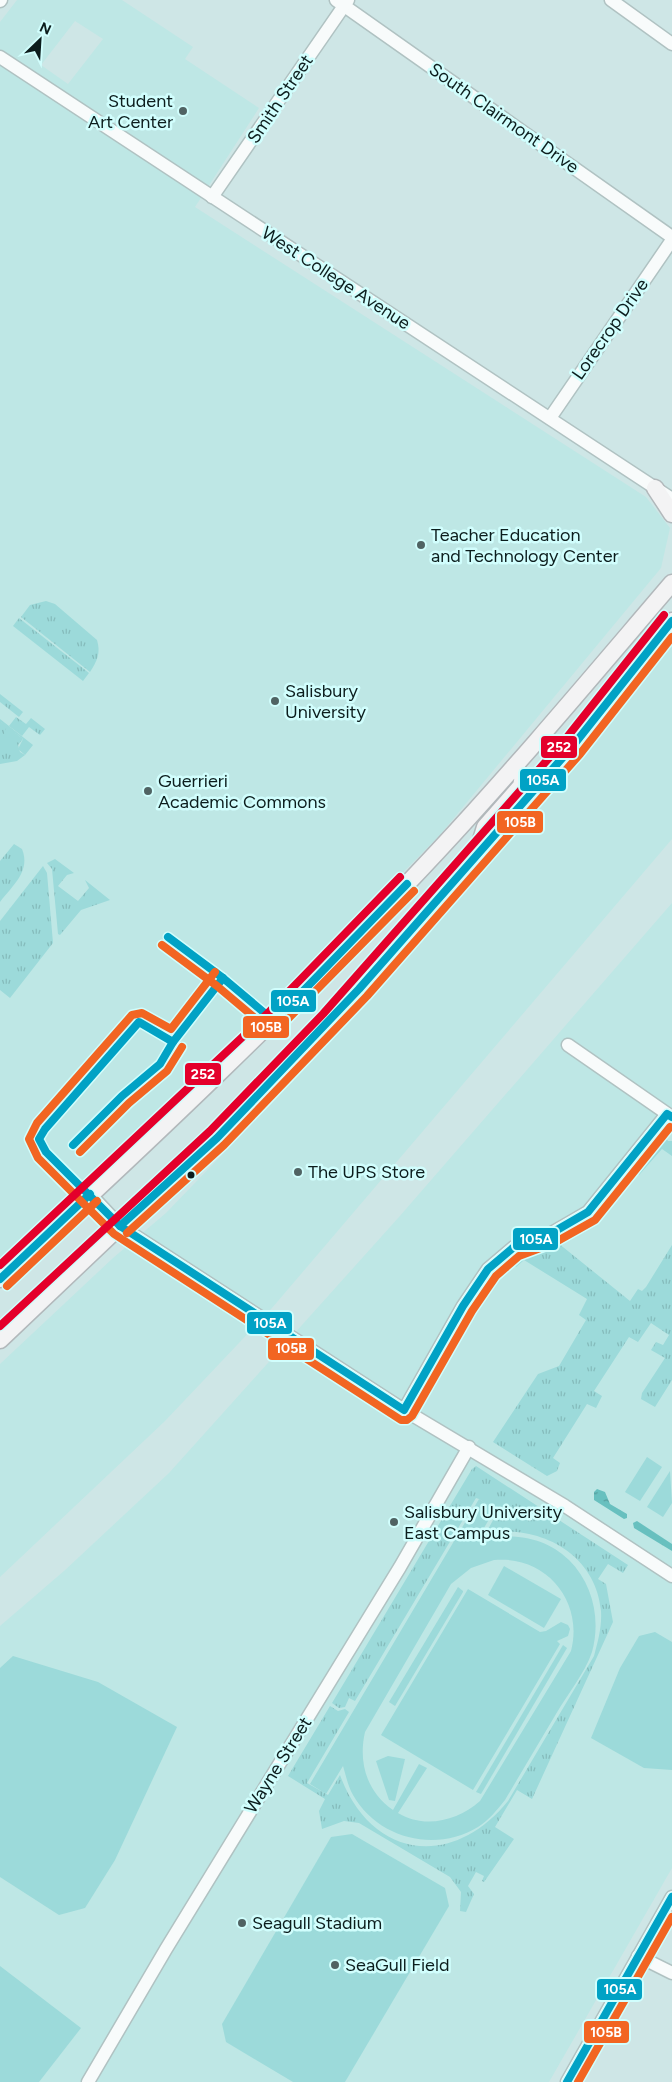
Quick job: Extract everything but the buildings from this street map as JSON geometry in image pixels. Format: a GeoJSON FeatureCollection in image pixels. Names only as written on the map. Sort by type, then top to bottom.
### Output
{"type":"FeatureCollection","features":[{"type":"Feature","properties":{"kind":"main road"},"geometry":{"type":"LineString","coordinates":[[655,488],[672,514]]}},
{"type":"Feature","properties":{"kind":"main road"},"geometry":{"type":"LineString","coordinates":[[0,1279],[274,1021],[438,852],[514,768],[667,589],[672,568]]}},
{"type":"Feature","properties":{"kind":"main road"},"geometry":{"type":"LineString","coordinates":[[0,1340],[120,1226],[218,1138],[359,989],[572,747],[672,620]]}},
{"type":"Feature","properties":{"kind":"main road"},"geometry":{"type":"LineString","coordinates":[[476,856],[485,827],[521,786],[523,776],[514,768]]}},
{"type":"Feature","properties":{"kind":"street"},"geometry":{"type":"LineString","coordinates":[[610,0],[672,44]]}},
{"type":"Feature","properties":{"kind":"street","name":"Smith Street"},"geometry":{"type":"LineString","coordinates":[[212,197],[342,2]]}},
{"type":"Feature","properties":{"kind":"street","name":"South Clairmont Drive"},"geometry":{"type":"LineString","coordinates":[[342,2],[672,238]]}},
{"type":"Feature","properties":{"kind":"street","name":"West College Avenue"},"geometry":{"type":"LineString","coordinates":[[0,57],[672,499]]}},
{"type":"Feature","properties":{"kind":"street","name":"Lorecrop Drive"},"geometry":{"type":"LineString","coordinates":[[550,418],[672,238]]}},
{"type":"Feature","properties":{"kind":"street"},"geometry":{"type":"LineString","coordinates":[[404,1410],[463,1306],[488,1270],[514,1247],[550,1234],[588,1212],[669,1115],[568,1045]]}},
{"type":"Feature","properties":{"kind":"street"},"geometry":{"type":"LineString","coordinates":[[90,1194],[120,1226],[404,1410],[469,1448],[672,1576]]}},
{"type":"Feature","properties":{"kind":"street","name":"Wayne Street"},"geometry":{"type":"LineString","coordinates":[[88,2082],[166,1949],[400,1567],[469,1448]]}},
{"type":"Feature","properties":{"kind":"street"},"geometry":{"type":"LineString","coordinates":[[567,2082],[672,1897]]}},
{"type":"Feature","properties":{"kind":"street"},"geometry":{"type":"LineString","coordinates":[[638,1956],[672,1973]]}},
{"type":"Feature","properties":{"kind":"shaded area","name":"Salisbury University"},"geometry":{"type":"Polygon","coordinates":[[[17,0],[122,0],[193,47],[185,59],[259,108],[195,207],[646,497],[670,528],[661,568],[439,836],[337,939],[0,1259],[0,22],[17,0]],[[75,21],[41,65],[68,84],[103,39],[75,21]]]}},
{"type":"Feature","properties":{"kind":"shaded area"},"geometry":{"type":"Polygon","coordinates":[[[672,642],[672,839],[272,1308],[165,1421],[0,1577],[0,1364],[113,1258],[166,1213],[368,1003],[545,798],[561,773],[572,766],[672,642]]]}},
{"type":"Feature","properties":{"kind":"shaded area","name":"Salisbury University East Campus"},"geometry":{"type":"Polygon","coordinates":[[[672,903],[672,1868],[549,2082],[0,2082],[0,1626],[64,1571],[169,1473],[399,1217],[672,903]]]}},
{"type":"Feature","properties":{"kind":"green space"},"geometry":{"type":"Polygon","coordinates":[[[46,601],[55,604],[97,640],[98,657],[90,672],[21,617],[30,605],[46,601]]]}},
{"type":"Feature","properties":{"kind":"green space"},"geometry":{"type":"Polygon","coordinates":[[[19,618],[89,673],[83,681],[13,626],[19,618]]]}},
{"type":"Feature","properties":{"kind":"green space"},"geometry":{"type":"Polygon","coordinates":[[[0,694],[23,712],[19,717],[0,702],[0,694]]]}},
{"type":"Feature","properties":{"kind":"green space"},"geometry":{"type":"Polygon","coordinates":[[[16,717],[26,724],[31,718],[45,729],[40,735],[29,727],[22,736],[9,726],[16,717]]]}},
{"type":"Feature","properties":{"kind":"green space"},"geometry":{"type":"Polygon","coordinates":[[[0,719],[33,745],[25,755],[18,749],[23,739],[15,733],[10,738],[5,737],[4,732],[7,727],[1,722],[0,727],[0,719]]]}},
{"type":"Feature","properties":{"kind":"green space"},"geometry":{"type":"Polygon","coordinates":[[[0,721],[23,739],[18,745],[20,752],[25,755],[17,761],[0,764],[0,721]]]}},
{"type":"Feature","properties":{"kind":"green space"},"geometry":{"type":"Polygon","coordinates":[[[14,844],[22,849],[24,864],[15,884],[0,902],[0,861],[14,844]]]}},
{"type":"Feature","properties":{"kind":"green space"},"geometry":{"type":"Polygon","coordinates":[[[55,859],[74,873],[67,875],[58,886],[78,901],[89,888],[85,880],[110,900],[81,910],[60,935],[58,934],[52,869],[47,863],[55,859]]]}},
{"type":"Feature","properties":{"kind":"green space"},"geometry":{"type":"Polygon","coordinates":[[[43,866],[47,873],[53,943],[10,998],[0,990],[0,921],[43,866]]]}},
{"type":"Feature","properties":{"kind":"green space"},"geometry":{"type":"Polygon","coordinates":[[[665,1136],[668,1141],[672,1141],[672,1156],[662,1149],[639,1175],[634,1172],[665,1136]]]}},
{"type":"Feature","properties":{"kind":"green space"},"geometry":{"type":"Polygon","coordinates":[[[558,1243],[630,1301],[638,1289],[642,1291],[646,1287],[672,1245],[672,1380],[655,1407],[641,1399],[642,1393],[665,1358],[651,1350],[656,1342],[663,1345],[669,1335],[651,1323],[638,1342],[629,1337],[594,1391],[602,1396],[596,1408],[587,1404],[553,1458],[560,1463],[557,1471],[547,1476],[493,1442],[538,1374],[559,1366],[586,1320],[579,1315],[587,1299],[524,1260],[516,1267],[511,1262],[558,1243]]]}},
{"type":"Feature","properties":{"kind":"green space"},"geometry":{"type":"Polygon","coordinates":[[[647,1457],[662,1467],[640,1501],[625,1492],[647,1457]]]}},
{"type":"Feature","properties":{"kind":"green space"},"geometry":{"type":"Polygon","coordinates":[[[476,1466],[628,1565],[623,1573],[608,1564],[598,1579],[606,1584],[613,1622],[532,1799],[517,1790],[495,1827],[514,1839],[484,1882],[482,1881],[484,1876],[476,1872],[468,1886],[474,1894],[466,1912],[460,1911],[461,1892],[450,1877],[359,1823],[344,1821],[322,1829],[319,1811],[325,1799],[288,1776],[330,1706],[338,1711],[345,1709],[349,1712],[307,1783],[328,1795],[340,1775],[354,1803],[371,1824],[392,1838],[415,1845],[438,1845],[462,1838],[486,1823],[508,1801],[594,1656],[600,1628],[601,1611],[597,1591],[588,1573],[576,1558],[562,1547],[544,1538],[526,1533],[506,1531],[486,1533],[498,1511],[479,1499],[476,1498],[355,1701],[349,1698],[345,1707],[339,1708],[332,1703],[472,1469],[476,1466]]]}},
{"type":"Feature","properties":{"kind":"green space"},"geometry":{"type":"Polygon","coordinates":[[[670,1471],[672,1503],[663,1517],[647,1507],[670,1471]]]}},
{"type":"Feature","properties":{"kind":"green space"},"geometry":{"type":"Polygon","coordinates":[[[479,1499],[495,1509],[477,1540],[514,1537],[537,1541],[559,1552],[577,1569],[584,1580],[593,1603],[596,1627],[592,1652],[580,1676],[505,1800],[493,1815],[482,1824],[462,1835],[444,1839],[427,1840],[409,1837],[392,1831],[377,1822],[364,1810],[351,1792],[343,1766],[326,1794],[310,1784],[479,1499]],[[494,1560],[471,1568],[451,1584],[365,1732],[363,1755],[367,1776],[377,1795],[393,1810],[419,1764],[427,1768],[398,1813],[408,1818],[430,1822],[451,1818],[462,1814],[480,1801],[571,1651],[574,1633],[572,1615],[566,1599],[557,1585],[545,1573],[530,1565],[513,1560],[494,1560]]]}},
{"type":"Feature","properties":{"kind":"green space"},"geometry":{"type":"Polygon","coordinates":[[[504,1566],[561,1599],[544,1628],[488,1595],[504,1566]]]}},
{"type":"Feature","properties":{"kind":"green space"},"geometry":{"type":"Polygon","coordinates":[[[458,1587],[463,1592],[395,1706],[389,1702],[458,1587]]]}},
{"type":"Feature","properties":{"kind":"green space"},"geometry":{"type":"Polygon","coordinates":[[[468,1589],[540,1632],[546,1631],[561,1622],[568,1625],[570,1629],[568,1636],[557,1641],[560,1644],[473,1790],[381,1735],[468,1589]]]}},
{"type":"Feature","properties":{"kind":"green space"},"geometry":{"type":"Polygon","coordinates":[[[655,1632],[672,1642],[672,1770],[644,1768],[591,1738],[620,1668],[639,1636],[655,1632]]]}},
{"type":"Feature","properties":{"kind":"green space"},"geometry":{"type":"Polygon","coordinates":[[[563,1645],[567,1648],[481,1794],[476,1792],[563,1645]]]}},
{"type":"Feature","properties":{"kind":"green space"},"geometry":{"type":"Polygon","coordinates":[[[13,1656],[98,1682],[177,1727],[115,1860],[85,1908],[59,1915],[0,1877],[0,1668],[13,1656]]]}},
{"type":"Feature","properties":{"kind":"green space"},"geometry":{"type":"Polygon","coordinates":[[[388,1756],[405,1759],[395,1801],[389,1800],[376,1761],[388,1756]]]}},
{"type":"Feature","properties":{"kind":"green space","name":"SeaGull Field"},"geometry":{"type":"Polygon","coordinates":[[[352,1834],[445,1888],[449,1906],[345,2082],[293,2082],[226,2042],[222,2024],[331,1837],[352,1834]]]}},
{"type":"Feature","properties":{"kind":"green space"},"geometry":{"type":"Polygon","coordinates":[[[0,1966],[81,2028],[39,2082],[0,2082],[0,1966]]]}},
{"type":"Feature","properties":{"kind":"water"},"geometry":{"type":"Polygon","coordinates":[[[597,1489],[605,1492],[610,1504],[627,1514],[627,1518],[624,1519],[594,1500],[594,1492],[597,1489]]]}},
{"type":"Feature","properties":{"kind":"water"},"geometry":{"type":"Polygon","coordinates":[[[637,1521],[672,1544],[672,1551],[634,1528],[633,1523],[637,1521]]]}},
{"type":"Feature","properties":{"kind":"transit line","name":"252"},"geometry":{"type":"LineString","coordinates":[[0,1326],[210,1131],[323,1014],[564,741],[664,615]]}},
{"type":"Feature","properties":{"kind":"transit line","name":"105A"},"geometry":{"type":"LineString","coordinates":[[120,1226],[217,1138],[359,989],[572,747],[672,621]]}},
{"type":"Feature","properties":{"kind":"transit line","name":"105B"},"geometry":{"type":"LineString","coordinates":[[127,1233],[224,1145],[367,996],[580,754],[672,637]]}},
{"type":"Feature","properties":{"kind":"transit line","name":"252"},"geometry":{"type":"LineString","coordinates":[[0,1265],[267,1014],[400,877]]}},
{"type":"Feature","properties":{"kind":"transit line","name":"105A"},"geometry":{"type":"LineString","coordinates":[[168,937],[223,978],[274,1021],[407,884]]}},
{"type":"Feature","properties":{"kind":"transit line","name":"105B"},"geometry":{"type":"LineString","coordinates":[[162,945],[217,986],[268,1029],[276,1031],[414,891]]}},
{"type":"Feature","properties":{"kind":"transit line","name":"105B"},"geometry":{"type":"LineString","coordinates":[[215,972],[171,1029],[142,1013],[132,1015],[37,1123],[29,1139],[38,1158],[114,1234],[401,1420],[407,1420],[412,1416],[472,1311],[496,1276],[519,1256],[554,1243],[595,1220],[670,1127]]}},
{"type":"Feature","properties":{"kind":"transit line","name":"105A"},"geometry":{"type":"LineString","coordinates":[[223,978],[173,1042],[139,1022],[45,1129],[39,1139],[46,1152],[120,1226],[404,1410],[463,1306],[488,1269],[514,1247],[550,1234],[588,1212],[667,1114],[672,1117]]}},
{"type":"Feature","properties":{"kind":"transit line","name":"105A"},"geometry":{"type":"LineString","coordinates":[[73,1145],[122,1096],[160,1064],[173,1042]]}},
{"type":"Feature","properties":{"kind":"transit line","name":"105B"},"geometry":{"type":"LineString","coordinates":[[80,1152],[129,1103],[167,1071],[182,1047]]}},
{"type":"Feature","properties":{"kind":"transit line","name":"105A"},"geometry":{"type":"LineString","coordinates":[[0,1279],[90,1194]]}},
{"type":"Feature","properties":{"kind":"transit line","name":"105B"},"geometry":{"type":"LineString","coordinates":[[7,1286],[97,1201]]}},
{"type":"Feature","properties":{"kind":"transit line","name":"105A"},"geometry":{"type":"LineString","coordinates":[[567,2082],[672,1897]]}},
{"type":"Feature","properties":{"kind":"transit line","name":"105B"},"geometry":{"type":"LineString","coordinates":[[578,2082],[672,1917]]}},
{"type":"Feature","properties":{"kind":"place","name":"Student Art Center"},"geometry":{"type":"Point","coordinates":[183,111]}},
{"type":"Feature","properties":{"kind":"place","name":"Teacher Education and Technology Center"},"geometry":{"type":"Point","coordinates":[421,545]}},
{"type":"Feature","properties":{"kind":"place","name":"Salisbury University"},"geometry":{"type":"Point","coordinates":[275,701]}},
{"type":"Feature","properties":{"kind":"place","name":"Guerrieri Academic Commons"},"geometry":{"type":"Point","coordinates":[148,791]}},
{"type":"Feature","properties":{"kind":"place","name":"The UPS Store"},"geometry":{"type":"Point","coordinates":[298,1172]}},
{"type":"Feature","properties":{"kind":"place","name":"Salisbury University East Campus"},"geometry":{"type":"Point","coordinates":[394,1522]}},
{"type":"Feature","properties":{"kind":"place","name":"Seagull Stadium"},"geometry":{"type":"Point","coordinates":[242,1923]}},
{"type":"Feature","properties":{"kind":"place","name":"SeaGull Field"},"geometry":{"type":"Point","coordinates":[335,1965]}}]}
